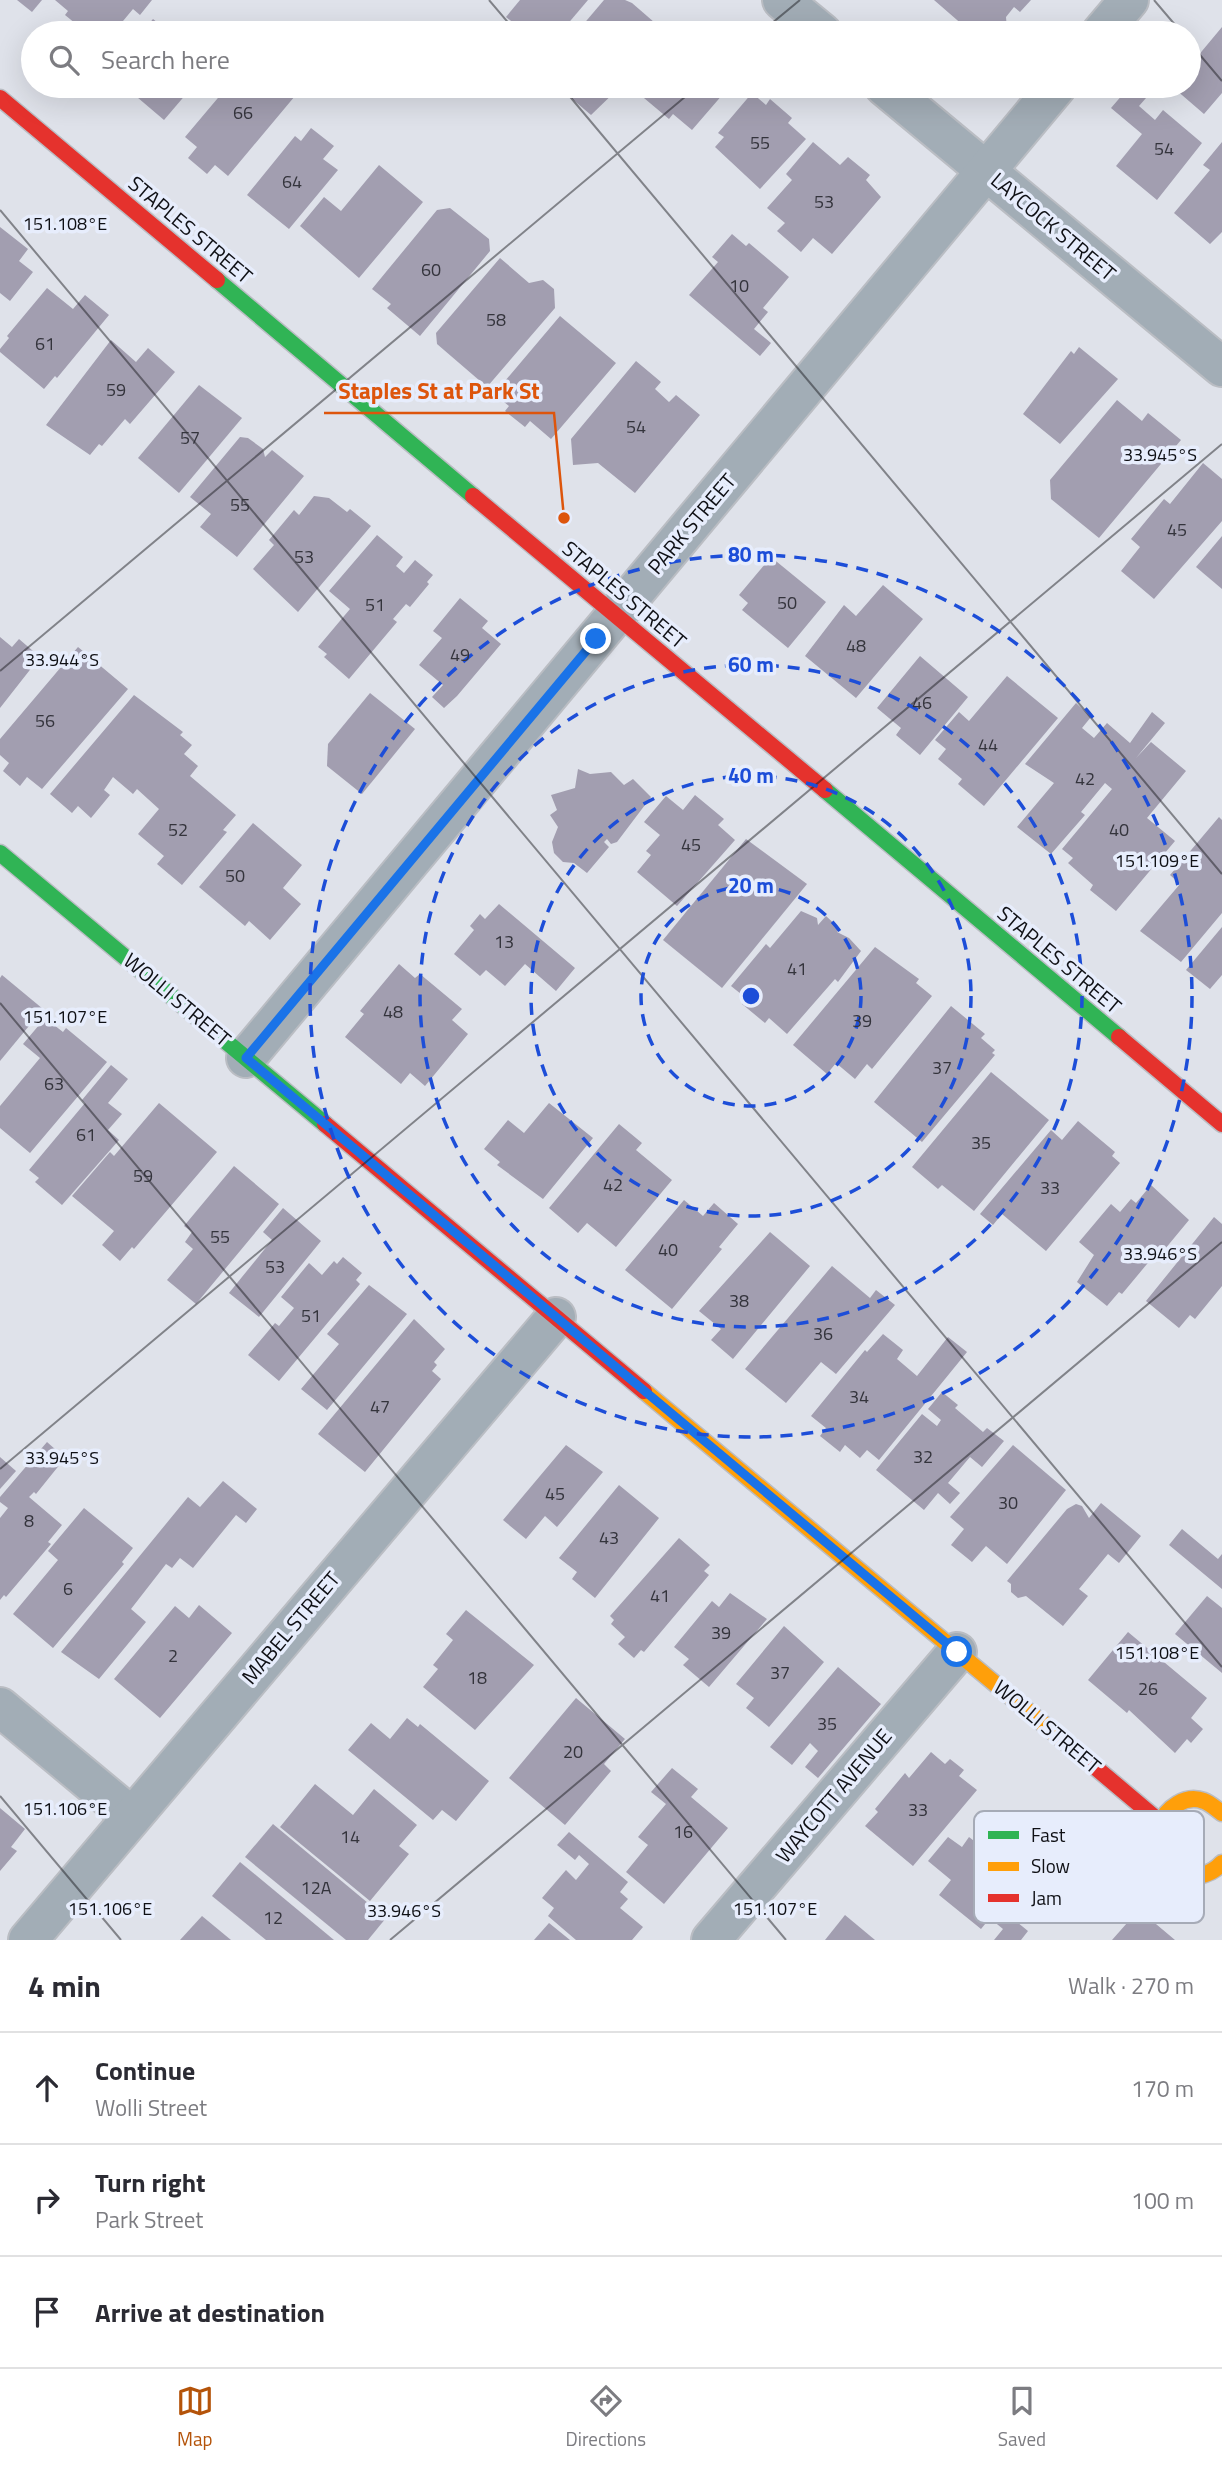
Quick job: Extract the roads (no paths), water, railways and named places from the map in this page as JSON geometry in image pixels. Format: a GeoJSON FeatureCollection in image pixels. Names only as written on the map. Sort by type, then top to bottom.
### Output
{"type":"FeatureCollection","features":[{"type":"Feature","properties":{"kind":"street"},"geometry":{"type":"LineString","coordinates":[[782,0],[807,21]]}},
{"type":"Feature","properties":{"kind":"street"},"geometry":{"type":"LineString","coordinates":[[1111,21],[1129,0]]}},
{"type":"Feature","properties":{"kind":"street","name":"STAPLES STREET"},"geometry":{"type":"LineString","coordinates":[[0,98],[1222,1124]]}},
{"type":"Feature","properties":{"kind":"street","name":"LAYCOCK STREET"},"geometry":{"type":"LineString","coordinates":[[898,98],[1222,367]]}},
{"type":"Feature","properties":{"kind":"street","name":"PARK STREET"},"geometry":{"type":"LineString","coordinates":[[246,1058],[1047,98]]}},
{"type":"Feature","properties":{"kind":"street","name":"WOLLI STREET"},"geometry":{"type":"LineString","coordinates":[[0,853],[1147,1811]]}},
{"type":"Feature","properties":{"kind":"street","name":"MABEL STREET"},"geometry":{"type":"LineString","coordinates":[[28,1940],[556,1317]]}},
{"type":"Feature","properties":{"kind":"street","name":"WAYCOTT AVENUE"},"geometry":{"type":"LineString","coordinates":[[711,1940],[957,1652]]}},
{"type":"Feature","properties":{"kind":"street"},"geometry":{"type":"LineString","coordinates":[[0,1707],[131,1816]]}},
{"type":"Feature","properties":{"kind":"street"},"geometry":{"type":"LineString","coordinates":[[1170,1811],[1178,1803],[1204,1801],[1220,1807]]}},
{"type":"Feature","properties":{"kind":"street"},"geometry":{"type":"LineString","coordinates":[[1204,1875],[1221,1867]]}},
{"type":"Feature","properties":{"kind":"place","name":"Staples St at Park St"},"geometry":{"type":"Point","coordinates":[564,518]}}]}
